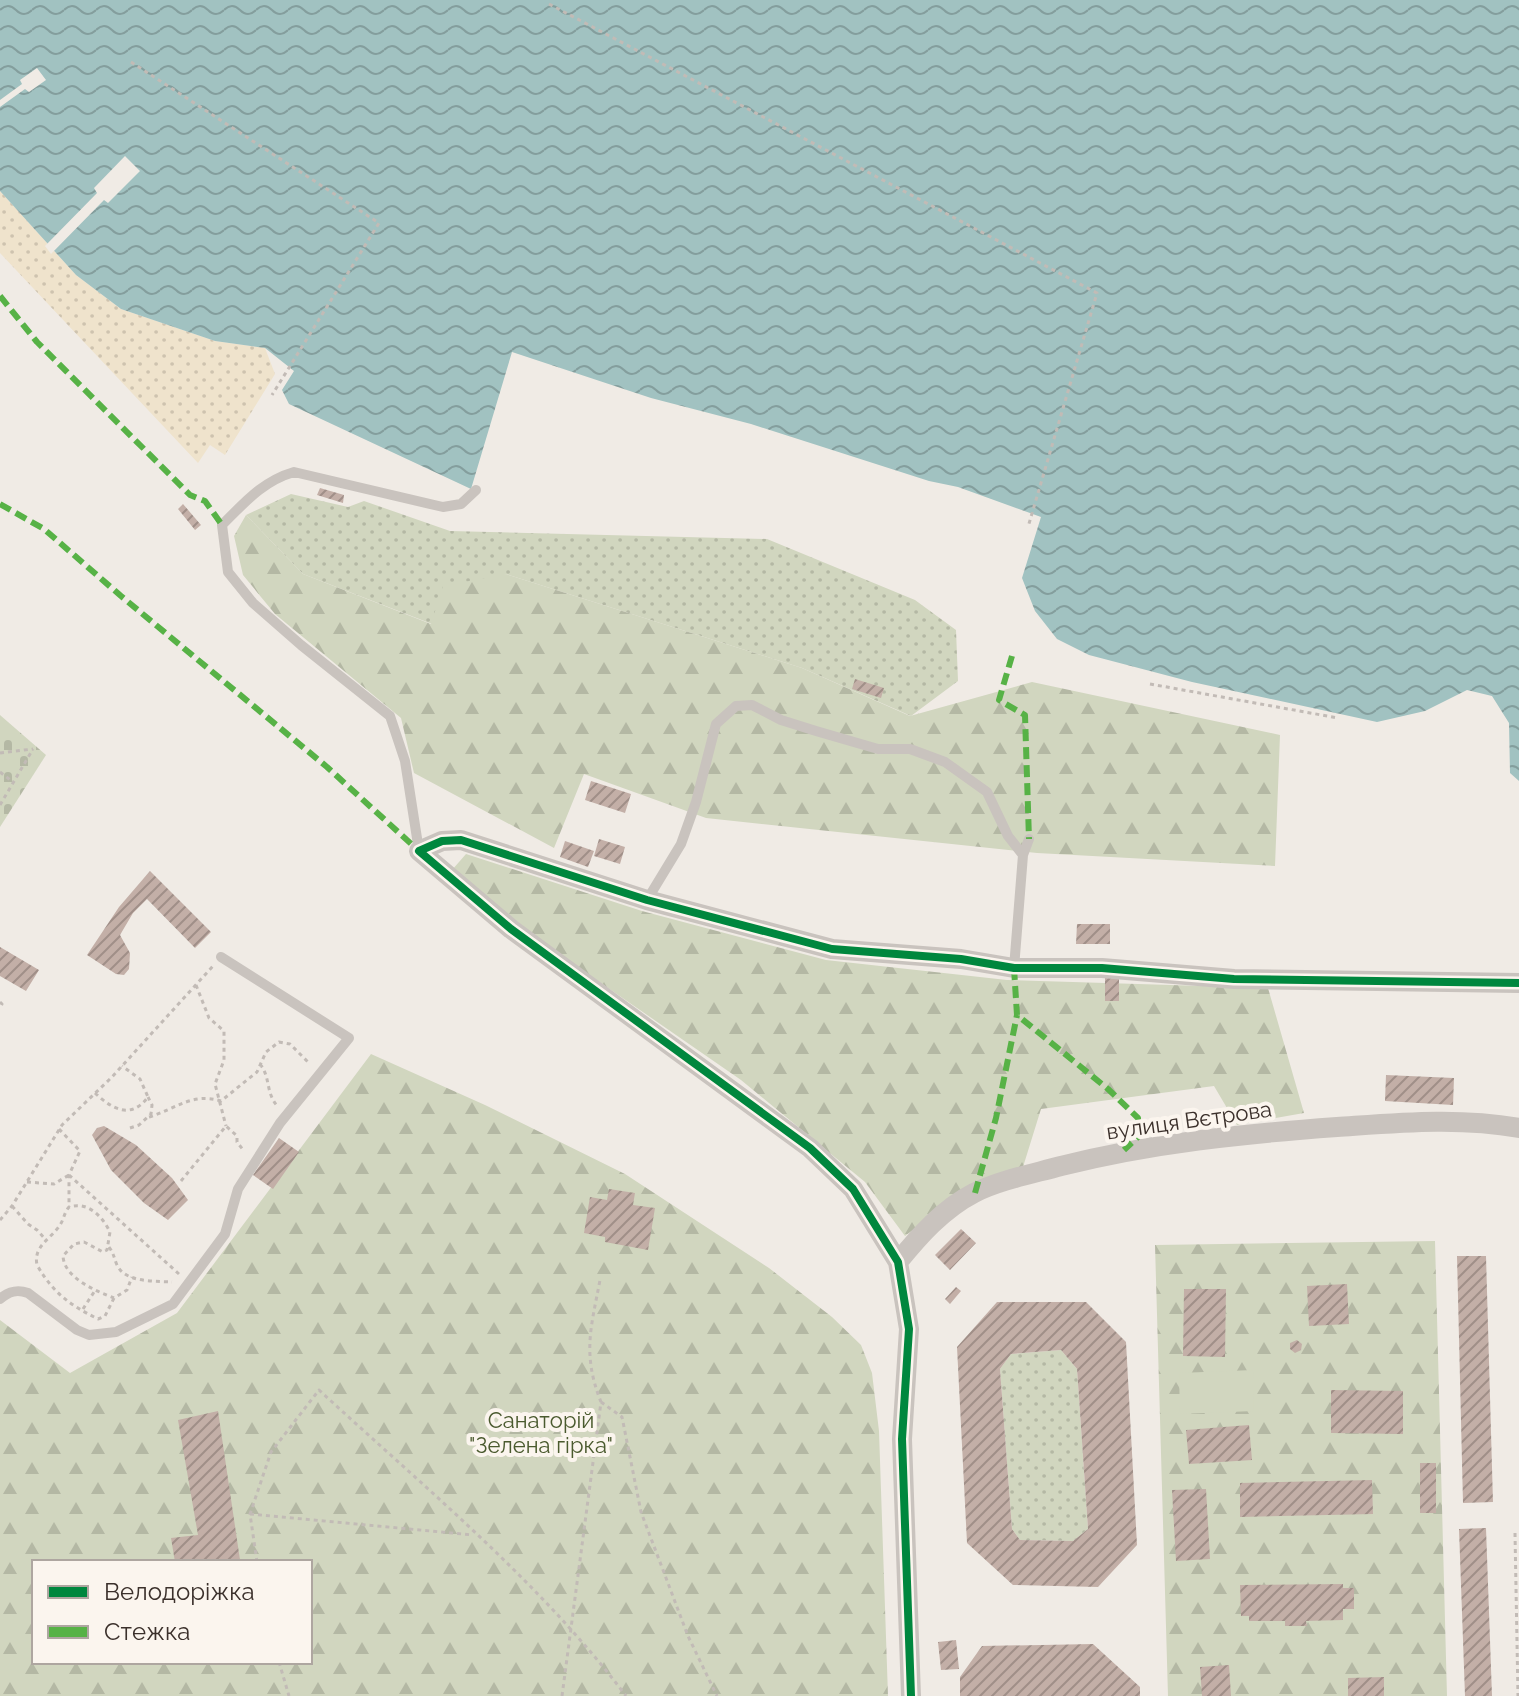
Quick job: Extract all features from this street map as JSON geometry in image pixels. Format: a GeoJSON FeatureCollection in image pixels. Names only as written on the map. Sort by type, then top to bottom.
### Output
{"type":"FeatureCollection","features":[{"type":"Feature","properties":{"kind":"street"},"geometry":{"type":"LineString","coordinates":[[911,1696],[902,1439],[909,1329],[898,1262],[853,1189],[810,1148],[511,929],[419,851],[442,841],[461,840],[647,900],[832,949],[961,959],[1014,968],[1102,968],[1234,979],[1519,983]]}},
{"type":"Feature","properties":{"kind":"street","name":"вулиця Вєтрова"},"geometry":{"type":"LineString","coordinates":[[898,1262],[917,1237],[952,1207],[975,1193],[1024,1176],[1124,1150],[1250,1134],[1419,1122],[1519,1128]]}},
{"type":"Feature","properties":{"kind":"lane"},"geometry":{"type":"LineString","coordinates":[[419,851],[405,761],[390,716],[253,603],[228,572],[222,525],[258,489],[274,478],[294,472],[443,507],[461,504],[476,490]]}},
{"type":"Feature","properties":{"kind":"lane"},"geometry":{"type":"LineString","coordinates":[[647,900],[681,844],[696,802],[716,724],[736,706],[752,705],[781,720],[816,731],[878,749],[910,749],[945,762],[987,792],[1008,836],[1023,855]]}},
{"type":"Feature","properties":{"kind":"lane"},"geometry":{"type":"LineString","coordinates":[[1014,968],[1023,855],[1029,839]]}},
{"type":"Feature","properties":{"kind":"lane"},"geometry":{"type":"LineString","coordinates":[[0,1299],[14,1291],[28,1293],[77,1330],[89,1335],[116,1332],[173,1304],[225,1234],[238,1189],[287,1115],[349,1038],[221,957]]}},
{"type":"Feature","properties":{"kind":"path"},"geometry":{"type":"LineString","coordinates":[[549,4],[1097,293],[1028,527]]}},
{"type":"Feature","properties":{"kind":"path"},"geometry":{"type":"LineString","coordinates":[[131,62],[379,223],[272,395]]}},
{"type":"Feature","properties":{"kind":"path"},"geometry":{"type":"LineString","coordinates":[[1150,684],[1338,718]]}},
{"type":"Feature","properties":{"kind":"path"},"geometry":{"type":"LineString","coordinates":[[0,753],[33,749],[0,805]]}},
{"type":"Feature","properties":{"kind":"path"},"geometry":{"type":"LineString","coordinates":[[0,772],[13,782]]}},
{"type":"Feature","properties":{"kind":"path"},"geometry":{"type":"LineString","coordinates":[[0,1220],[12,1206],[59,1129],[122,1066],[221,957]]}},
{"type":"Feature","properties":{"kind":"path"},"geometry":{"type":"LineString","coordinates":[[196,985],[209,1018],[224,1031],[224,1060],[215,1084],[226,1126],[236,1134],[237,1142],[255,1163]]}},
{"type":"Feature","properties":{"kind":"path"},"geometry":{"type":"LineString","coordinates":[[221,1101],[257,1072],[272,1046],[285,1042],[298,1050],[310,1064],[312,1084]]}},
{"type":"Feature","properties":{"kind":"path"},"geometry":{"type":"LineString","coordinates":[[260,1064],[265,1073],[268,1094],[287,1115]]}},
{"type":"Feature","properties":{"kind":"path"},"geometry":{"type":"LineString","coordinates":[[122,1066],[140,1079],[152,1108],[149,1117]]}},
{"type":"Feature","properties":{"kind":"path"},"geometry":{"type":"LineString","coordinates":[[95,1093],[109,1106],[121,1111],[135,1108],[148,1097]]}},
{"type":"Feature","properties":{"kind":"path"},"geometry":{"type":"LineString","coordinates":[[130,1128],[195,1098],[221,1101]]}},
{"type":"Feature","properties":{"kind":"path"},"geometry":{"type":"LineString","coordinates":[[181,1181],[226,1126]]}},
{"type":"Feature","properties":{"kind":"path"},"geometry":{"type":"LineString","coordinates":[[59,1129],[80,1151],[69,1175],[69,1207],[62,1223],[36,1255],[37,1265],[62,1299],[94,1318],[101,1318],[108,1311],[114,1298],[127,1290],[132,1277]]}},
{"type":"Feature","properties":{"kind":"path"},"geometry":{"type":"LineString","coordinates":[[26,1182],[54,1184],[69,1175]]}},
{"type":"Feature","properties":{"kind":"path"},"geometry":{"type":"LineString","coordinates":[[69,1175],[188,1283]]}},
{"type":"Feature","properties":{"kind":"path"},"geometry":{"type":"LineString","coordinates":[[69,1207],[81,1204],[98,1215],[110,1232],[107,1250],[99,1252],[84,1242],[69,1247],[63,1256],[65,1267],[94,1291],[114,1298]]}},
{"type":"Feature","properties":{"kind":"path"},"geometry":{"type":"LineString","coordinates":[[12,1206],[46,1240]]}},
{"type":"Feature","properties":{"kind":"path"},"geometry":{"type":"LineString","coordinates":[[108,1246],[119,1268],[132,1277],[188,1283]]}},
{"type":"Feature","properties":{"kind":"path"},"geometry":{"type":"LineString","coordinates":[[562,1696],[601,1402],[591,1379],[588,1347],[600,1280]]}},
{"type":"Feature","properties":{"kind":"path"},"geometry":{"type":"LineString","coordinates":[[83,1309],[94,1291]]}},
{"type":"Feature","properties":{"kind":"path"},"geometry":{"type":"LineString","coordinates":[[257,1560],[250,1514],[271,1452],[319,1390],[476,1535],[572,1630],[626,1696]]}},
{"type":"Feature","properties":{"kind":"path"},"geometry":{"type":"LineString","coordinates":[[601,1402],[622,1417],[641,1512],[688,1636],[717,1696]]}},
{"type":"Feature","properties":{"kind":"path"},"geometry":{"type":"LineString","coordinates":[[250,1514],[476,1535]]}},
{"type":"Feature","properties":{"kind":"path"},"geometry":{"type":"LineString","coordinates":[[1515,1533],[1518,1696]]}},
{"type":"Feature","properties":{"kind":"path"},"geometry":{"type":"LineString","coordinates":[[280,1664],[289,1696]]}},
{"type":"Feature","properties":{"kind":"green space"},"geometry":{"type":"Polygon","coordinates":[[[291,494],[348,507],[364,501],[450,531],[767,539],[915,600],[956,630],[958,681],[911,716],[802,668],[506,574],[432,624],[303,574],[246,515],[291,494]]]}},
{"type":"Feature","properties":{"kind":"green space"},"geometry":{"type":"Polygon","coordinates":[[[246,515],[303,574],[431,624],[443,586],[506,574],[802,668],[910,716],[1032,682],[1280,735],[1275,866],[1037,853],[706,818],[584,774],[554,848],[414,773],[401,718],[275,614],[243,575],[234,536],[246,515]]]}},
{"type":"Feature","properties":{"kind":"green space"},"geometry":{"type":"Polygon","coordinates":[[[0,715],[46,755],[0,827],[0,715]]]}},
{"type":"Feature","properties":{"kind":"green space"},"geometry":{"type":"Polygon","coordinates":[[[466,854],[642,911],[826,960],[1007,980],[1268,988],[1304,1113],[1237,1125],[1214,1086],[1041,1109],[1023,1167],[959,1195],[905,1236],[865,1182],[741,1080],[494,909],[452,870],[466,854]]]}},
{"type":"Feature","properties":{"kind":"green space","name":"Санаторій \"Зелена гірка\""},"geometry":{"type":"Polygon","coordinates":[[[371,1054],[485,1105],[625,1174],[769,1268],[832,1317],[861,1345],[872,1373],[879,1431],[888,1696],[0,1696],[0,1320],[70,1373],[177,1313],[371,1054]]]}},
{"type":"Feature","properties":{"kind":"green space"},"geometry":{"type":"Polygon","coordinates":[[[1435,1241],[1447,1696],[1168,1696],[1155,1245],[1435,1241]]]}},
{"type":"Feature","properties":{"kind":"green space"},"geometry":{"type":"Polygon","coordinates":[[[1061,1350],[1077,1369],[1088,1529],[1073,1541],[1020,1540],[1012,1529],[1000,1369],[1011,1354],[1061,1350]]]}},
{"type":"Feature","properties":{"kind":"green space"},"geometry":{"type":"Polygon","coordinates":[[[1253,1370],[1254,1411],[1180,1414],[1179,1373],[1253,1370]]]}},
{"type":"Feature","properties":{"kind":"sand"},"geometry":{"type":"Polygon","coordinates":[[[0,191],[76,275],[121,309],[215,341],[265,348],[275,374],[225,455],[210,445],[198,463],[0,253],[0,191]]]}},
{"type":"Feature","properties":{"kind":"water"},"geometry":{"type":"Polygon","coordinates":[[[0,0],[1519,0],[1519,781],[1510,773],[1509,723],[1492,696],[1467,690],[1425,711],[1377,722],[1192,682],[1089,655],[1057,639],[1035,611],[1022,578],[1041,517],[958,487],[929,481],[751,424],[651,398],[512,352],[471,489],[289,404],[282,390],[294,371],[265,348],[215,341],[121,309],[76,275],[0,191],[0,0]]]}},
{"type":"Feature","properties":{"kind":"pier"},"geometry":{"type":"Polygon","coordinates":[[[37,68],[46,80],[29,92],[25,89],[0,107],[0,100],[37,68]]]}},
{"type":"Feature","properties":{"kind":"pier"},"geometry":{"type":"Polygon","coordinates":[[[125,156],[140,171],[108,203],[104,200],[51,254],[45,246],[97,193],[94,188],[125,156]]]}},
{"type":"Feature","properties":{"kind":"building"},"geometry":{"type":"Polygon","coordinates":[[[320,488],[344,495],[343,503],[317,495],[320,488]]]}},
{"type":"Feature","properties":{"kind":"building"},"geometry":{"type":"Polygon","coordinates":[[[183,504],[201,525],[195,530],[178,509],[183,504]]]}},
{"type":"Feature","properties":{"kind":"building"},"geometry":{"type":"Polygon","coordinates":[[[855,679],[884,688],[881,698],[852,689],[855,679]]]}},
{"type":"Feature","properties":{"kind":"building"},"geometry":{"type":"Polygon","coordinates":[[[591,781],[631,794],[625,813],[585,800],[591,781]]]}},
{"type":"Feature","properties":{"kind":"building"},"geometry":{"type":"Polygon","coordinates":[[[599,839],[625,847],[620,864],[594,856],[599,839]]]}},
{"type":"Feature","properties":{"kind":"building"},"geometry":{"type":"Polygon","coordinates":[[[565,841],[594,851],[588,867],[560,857],[565,841]]]}},
{"type":"Feature","properties":{"kind":"building"},"geometry":{"type":"Polygon","coordinates":[[[150,871],[211,932],[195,948],[147,899],[133,913],[120,935],[130,953],[129,969],[124,975],[116,974],[87,955],[119,907],[150,871]]]}},
{"type":"Feature","properties":{"kind":"building"},"geometry":{"type":"Polygon","coordinates":[[[1077,924],[1110,924],[1110,944],[1076,944],[1077,924]]]}},
{"type":"Feature","properties":{"kind":"building"},"geometry":{"type":"Polygon","coordinates":[[[0,947],[39,970],[26,991],[0,976],[0,947]]]}},
{"type":"Feature","properties":{"kind":"building"},"geometry":{"type":"Polygon","coordinates":[[[1105,977],[1119,977],[1119,1001],[1105,1001],[1105,977]]]}},
{"type":"Feature","properties":{"kind":"building"},"geometry":{"type":"Polygon","coordinates":[[[1386,1075],[1454,1078],[1453,1105],[1385,1101],[1386,1075]]]}},
{"type":"Feature","properties":{"kind":"building"},"geometry":{"type":"Polygon","coordinates":[[[104,1126],[136,1145],[172,1178],[188,1200],[168,1220],[144,1203],[111,1170],[92,1135],[97,1128],[104,1126]]]}},
{"type":"Feature","properties":{"kind":"building"},"geometry":{"type":"Polygon","coordinates":[[[279,1138],[299,1152],[273,1189],[253,1175],[279,1138]]]}},
{"type":"Feature","properties":{"kind":"building"},"geometry":{"type":"Polygon","coordinates":[[[609,1189],[635,1193],[633,1205],[655,1208],[648,1250],[605,1242],[605,1237],[584,1233],[590,1197],[607,1200],[609,1189]]]}},
{"type":"Feature","properties":{"kind":"building"},"geometry":{"type":"Polygon","coordinates":[[[961,1229],[976,1243],[950,1270],[935,1255],[961,1229]]]}},
{"type":"Feature","properties":{"kind":"building"},"geometry":{"type":"Polygon","coordinates":[[[1457,1256],[1486,1256],[1493,1502],[1463,1503],[1457,1256]]]}},
{"type":"Feature","properties":{"kind":"building"},"geometry":{"type":"Polygon","coordinates":[[[1347,1284],[1349,1324],[1309,1326],[1307,1286],[1347,1284]]]}},
{"type":"Feature","properties":{"kind":"building"},"geometry":{"type":"Polygon","coordinates":[[[956,1287],[961,1291],[950,1304],[945,1299],[956,1287]]]}},
{"type":"Feature","properties":{"kind":"building"},"geometry":{"type":"Polygon","coordinates":[[[1184,1289],[1226,1289],[1225,1357],[1183,1356],[1184,1289]]]}},
{"type":"Feature","properties":{"kind":"building"},"geometry":{"type":"Polygon","coordinates":[[[997,1302],[1086,1302],[1126,1342],[1137,1545],[1098,1587],[1013,1585],[967,1543],[957,1347],[997,1302]],[[1061,1350],[1011,1354],[1000,1369],[1012,1529],[1020,1540],[1073,1541],[1088,1529],[1077,1369],[1061,1350]]]}},
{"type":"Feature","properties":{"kind":"building"},"geometry":{"type":"Polygon","coordinates":[[[1297,1340],[1302,1344],[1301,1350],[1295,1353],[1290,1349],[1290,1343],[1297,1340]]]}},
{"type":"Feature","properties":{"kind":"building"},"geometry":{"type":"Polygon","coordinates":[[[1331,1390],[1403,1391],[1403,1434],[1331,1433],[1331,1390]]]}},
{"type":"Feature","properties":{"kind":"building"},"geometry":{"type":"Polygon","coordinates":[[[218,1411],[240,1560],[175,1560],[171,1538],[198,1535],[178,1420],[218,1411]]]}},
{"type":"Feature","properties":{"kind":"building"},"geometry":{"type":"Polygon","coordinates":[[[1249,1425],[1252,1460],[1189,1464],[1186,1430],[1249,1425]]]}},
{"type":"Feature","properties":{"kind":"building"},"geometry":{"type":"Polygon","coordinates":[[[1420,1463],[1436,1463],[1436,1513],[1420,1513],[1420,1463]]]}},
{"type":"Feature","properties":{"kind":"building"},"geometry":{"type":"Polygon","coordinates":[[[1372,1480],[1373,1514],[1240,1517],[1240,1483],[1372,1480]]]}},
{"type":"Feature","properties":{"kind":"building"},"geometry":{"type":"Polygon","coordinates":[[[1206,1489],[1210,1559],[1176,1561],[1172,1490],[1206,1489]]]}},
{"type":"Feature","properties":{"kind":"building"},"geometry":{"type":"Polygon","coordinates":[[[1486,1528],[1492,1696],[1465,1696],[1459,1529],[1486,1528]]]}},
{"type":"Feature","properties":{"kind":"building"},"geometry":{"type":"Polygon","coordinates":[[[1343,1584],[1343,1588],[1354,1588],[1354,1609],[1343,1609],[1343,1620],[1306,1621],[1307,1626],[1285,1626],[1285,1621],[1249,1621],[1249,1616],[1241,1616],[1240,1585],[1343,1584]]]}},
{"type":"Feature","properties":{"kind":"building"},"geometry":{"type":"Polygon","coordinates":[[[956,1640],[959,1669],[941,1670],[938,1642],[956,1640]]]}},
{"type":"Feature","properties":{"kind":"building"},"geometry":{"type":"Polygon","coordinates":[[[1093,1644],[1140,1687],[1140,1696],[960,1696],[960,1677],[982,1646],[1093,1644]]]}},
{"type":"Feature","properties":{"kind":"building"},"geometry":{"type":"Polygon","coordinates":[[[1229,1665],[1231,1696],[1202,1696],[1200,1667],[1229,1665]]]}},
{"type":"Feature","properties":{"kind":"building"},"geometry":{"type":"Polygon","coordinates":[[[1384,1677],[1384,1696],[1348,1696],[1348,1678],[1384,1677]]]}},
{"type":"Feature","properties":{"kind":"marked path"},"geometry":{"type":"LineString","coordinates":[[0,296],[37,342],[190,495],[205,501],[222,525]]}},
{"type":"Feature","properties":{"kind":"marked path"},"geometry":{"type":"LineString","coordinates":[[0,504],[44,529],[327,767],[419,851]]}},
{"type":"Feature","properties":{"kind":"marked path"},"geometry":{"type":"LineString","coordinates":[[1012,656],[999,700],[1025,715],[1029,839]]}},
{"type":"Feature","properties":{"kind":"marked path"},"geometry":{"type":"LineString","coordinates":[[1014,968],[1017,1015],[1108,1089],[1138,1118],[1139,1136],[1124,1150]]}},
{"type":"Feature","properties":{"kind":"marked path"},"geometry":{"type":"LineString","coordinates":[[975,1193],[996,1118],[1017,1015]]}},
{"type":"Feature","properties":{"kind":"cycle path"},"geometry":{"type":"LineString","coordinates":[[911,1696],[902,1439],[909,1329],[898,1262],[853,1189],[810,1148],[511,929],[419,851],[442,841],[461,840],[647,900],[832,949],[961,959],[1014,968],[1102,968],[1234,979],[1519,983]]}}]}
